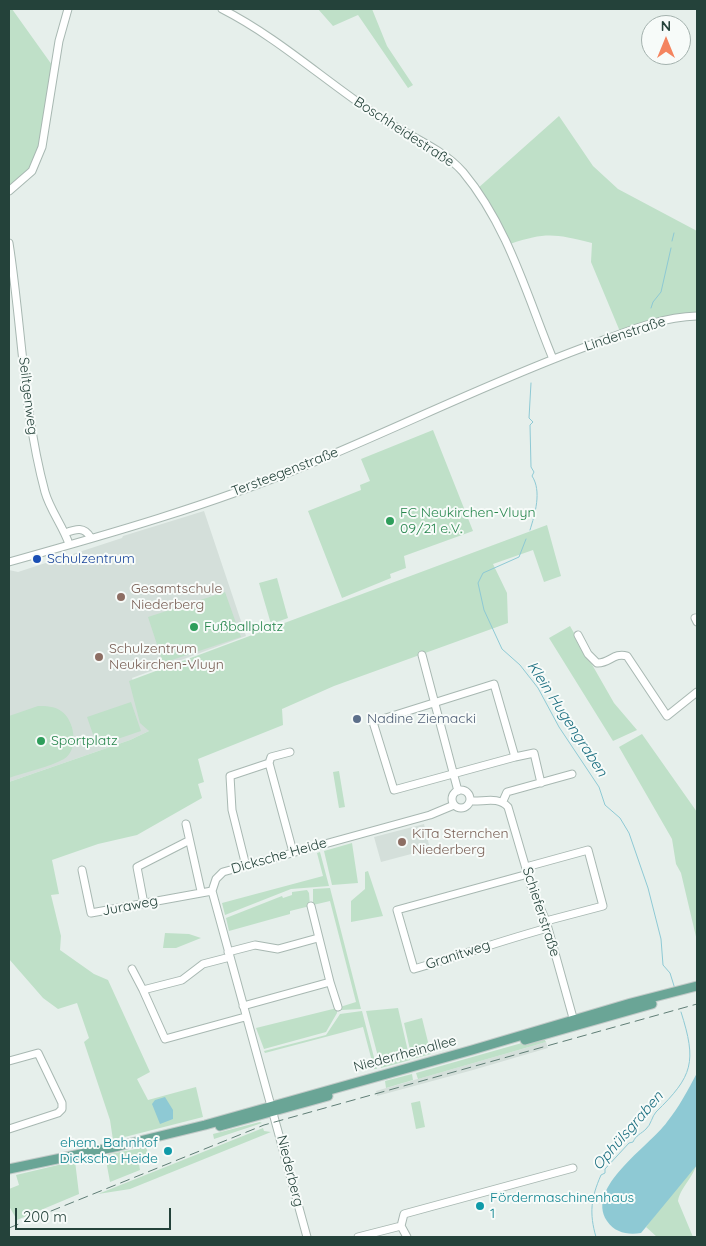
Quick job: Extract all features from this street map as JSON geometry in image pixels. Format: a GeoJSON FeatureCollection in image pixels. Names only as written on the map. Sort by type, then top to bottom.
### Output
{"type":"FeatureCollection","features":[{"type":"Feature","properties":{"kind":"main road","name":"Niederrheinallee"},"geometry":{"type":"LineString","coordinates":[[9,1168],[119,1146],[274,1108],[697,986]]}},
{"type":"Feature","properties":{"kind":"main road","name":"Niederrheinallee"},"geometry":{"type":"LineString","coordinates":[[574,1022],[697,991]]}},
{"type":"Feature","properties":{"kind":"street"},"geometry":{"type":"LineString","coordinates":[[9,191],[32,171],[42,146],[59,42],[68,9]]}},
{"type":"Feature","properties":{"kind":"street","name":"Boschheidestraße"},"geometry":{"type":"LineString","coordinates":[[222,9],[282,47],[376,115],[447,157],[462,172],[497,222],[553,359]]}},
{"type":"Feature","properties":{"kind":"street","name":"Seiltgenweg"},"geometry":{"type":"LineString","coordinates":[[9,243],[17,296],[27,408],[46,494],[69,544]]}},
{"type":"Feature","properties":{"kind":"street","name":"Lindenstraße"},"geometry":{"type":"LineString","coordinates":[[553,359],[656,323],[697,316]]}},
{"type":"Feature","properties":{"kind":"street","name":"Tersteegenstraße"},"geometry":{"type":"LineString","coordinates":[[9,562],[194,506],[306,466],[553,359]]}},
{"type":"Feature","properties":{"kind":"street"},"geometry":{"type":"LineString","coordinates":[[65,533],[82,529],[87,531],[91,538]]}},
{"type":"Feature","properties":{"kind":"street"},"geometry":{"type":"LineString","coordinates":[[578,635],[588,654],[597,663],[605,662],[619,654],[627,656],[667,716],[697,692]]}},
{"type":"Feature","properties":{"kind":"street"},"geometry":{"type":"LineString","coordinates":[[422,655],[458,790]]}},
{"type":"Feature","properties":{"kind":"street"},"geometry":{"type":"LineString","coordinates":[[515,758],[494,684],[373,722],[394,790],[534,753],[542,782]]}},
{"type":"Feature","properties":{"kind":"street"},"geometry":{"type":"LineString","coordinates":[[290,752],[271,757],[269,764],[293,852]]}},
{"type":"Feature","properties":{"kind":"street"},"geometry":{"type":"LineString","coordinates":[[246,866],[232,810],[230,776],[269,764]]}},
{"type":"Feature","properties":{"kind":"street"},"geometry":{"type":"LineString","coordinates":[[458,790],[467,792],[470,801],[495,799],[503,801],[507,792],[572,774]]}},
{"type":"Feature","properties":{"kind":"street"},"geometry":{"type":"LineString","coordinates":[[454,805],[452,797],[458,790]]}},
{"type":"Feature","properties":{"kind":"street","name":"Dicksche Heide"},"geometry":{"type":"LineString","coordinates":[[212,891],[216,879],[223,872],[430,815],[454,805],[462,808],[467,806],[470,801]]}},
{"type":"Feature","properties":{"kind":"street","name":"Schieferstraße"},"geometry":{"type":"LineString","coordinates":[[503,801],[512,817],[527,870],[547,925],[574,1022]]}},
{"type":"Feature","properties":{"kind":"street"},"geometry":{"type":"LineString","coordinates":[[186,824],[188,841],[201,891]]}},
{"type":"Feature","properties":{"kind":"street"},"geometry":{"type":"LineString","coordinates":[[144,904],[137,867],[188,841]]}},
{"type":"Feature","properties":{"kind":"street"},"geometry":{"type":"LineString","coordinates":[[527,870],[588,850],[603,906],[547,925]]}},
{"type":"Feature","properties":{"kind":"street","name":"Juraweg"},"geometry":{"type":"LineString","coordinates":[[82,870],[91,913],[144,904],[201,891],[212,891]]}},
{"type":"Feature","properties":{"kind":"street","name":"Granitweg"},"geometry":{"type":"LineString","coordinates":[[527,870],[398,910],[414,969],[547,925]]}},
{"type":"Feature","properties":{"kind":"street"},"geometry":{"type":"LineString","coordinates":[[212,891],[246,1017],[274,1108]]}},
{"type":"Feature","properties":{"kind":"street"},"geometry":{"type":"LineString","coordinates":[[311,906],[318,938],[338,1007]]}},
{"type":"Feature","properties":{"kind":"street"},"geometry":{"type":"LineString","coordinates":[[142,990],[182,980],[203,964],[255,945],[278,949],[318,938]]}},
{"type":"Feature","properties":{"kind":"street"},"geometry":{"type":"LineString","coordinates":[[132,968],[165,1039],[246,1017]]}},
{"type":"Feature","properties":{"kind":"street"},"geometry":{"type":"LineString","coordinates":[[243,1006],[330,982]]}},
{"type":"Feature","properties":{"kind":"street"},"geometry":{"type":"LineString","coordinates":[[9,1061],[38,1053],[62,1103],[62,1109],[58,1113],[9,1129]]}},
{"type":"Feature","properties":{"kind":"street","name":"Niederberg"},"geometry":{"type":"LineString","coordinates":[[274,1108],[307,1237]]}},
{"type":"Feature","properties":{"kind":"street"},"geometry":{"type":"LineString","coordinates":[[400,1226],[404,1214],[573,1168]]}},
{"type":"Feature","properties":{"kind":"street"},"geometry":{"type":"LineString","coordinates":[[358,1237],[400,1226]]}},
{"type":"Feature","properties":{"kind":"street"},"geometry":{"type":"LineString","coordinates":[[400,1226],[407,1237]]}},
{"type":"Feature","properties":{"kind":"shaded area","name":"Schulzentrum Neukirchen-Vluyn"},"geometry":{"type":"Polygon","coordinates":[[[204,511],[246,636],[132,678],[149,731],[130,740],[9,782],[9,570],[18,572],[204,511]]]}},
{"type":"Feature","properties":{"kind":"shaded area","name":"KiTa Sternchen Niederberg"},"geometry":{"type":"Polygon","coordinates":[[[424,824],[430,849],[381,862],[374,837],[424,824]]]}},
{"type":"Feature","properties":{"kind":"shaded area"},"geometry":{"type":"Polygon","coordinates":[[[546,1042],[548,1048],[377,1096],[376,1091],[546,1042]]]}},
{"type":"Feature","properties":{"kind":"green space"},"geometry":{"type":"Polygon","coordinates":[[[9,9],[12,9],[52,65],[39,145],[29,170],[9,188],[9,9]]]}},
{"type":"Feature","properties":{"kind":"green space"},"geometry":{"type":"Polygon","coordinates":[[[318,9],[372,9],[387,46],[413,85],[408,88],[358,15],[333,26],[318,9]]]}},
{"type":"Feature","properties":{"kind":"green space"},"geometry":{"type":"Polygon","coordinates":[[[559,116],[593,166],[618,189],[697,231],[697,316],[621,334],[591,262],[592,243],[559,236],[542,236],[510,244],[477,189],[559,116]]]}},
{"type":"Feature","properties":{"kind":"green space","name":"FC Neukirchen-Vluyn 09/21 e.V."},"geometry":{"type":"Polygon","coordinates":[[[433,430],[473,531],[404,556],[406,568],[390,574],[391,578],[342,598],[308,511],[361,490],[360,485],[370,481],[361,459],[433,430]]]}},
{"type":"Feature","properties":{"kind":"green space"},"geometry":{"type":"Polygon","coordinates":[[[547,525],[561,576],[544,582],[533,550],[493,564],[507,593],[508,623],[334,686],[282,709],[283,725],[198,759],[204,782],[198,784],[202,798],[137,835],[98,844],[52,860],[59,894],[51,895],[61,936],[60,950],[94,974],[108,980],[150,1072],[137,1079],[148,1100],[196,1087],[203,1117],[113,1140],[110,1120],[84,1042],[89,1038],[77,1003],[58,1009],[43,998],[9,959],[9,782],[130,740],[149,731],[140,723],[129,681],[547,525]]]}},
{"type":"Feature","properties":{"kind":"green space"},"geometry":{"type":"Polygon","coordinates":[[[277,578],[288,618],[271,624],[259,583],[277,578]]]}},
{"type":"Feature","properties":{"kind":"green space","name":"Fußballplatz"},"geometry":{"type":"Polygon","coordinates":[[[225,592],[241,637],[163,663],[148,617],[225,592]]]}},
{"type":"Feature","properties":{"kind":"green space"},"geometry":{"type":"Polygon","coordinates":[[[570,626],[614,703],[637,730],[613,741],[549,638],[570,626]]]}},
{"type":"Feature","properties":{"kind":"green space"},"geometry":{"type":"Polygon","coordinates":[[[131,702],[141,731],[97,746],[87,717],[131,702]]]}},
{"type":"Feature","properties":{"kind":"green space","name":"Sportplatz"},"geometry":{"type":"Polygon","coordinates":[[[38,706],[56,708],[66,715],[72,727],[74,742],[72,748],[64,759],[58,762],[9,778],[9,716],[38,706]]]}},
{"type":"Feature","properties":{"kind":"green space"},"geometry":{"type":"Polygon","coordinates":[[[642,734],[697,812],[697,941],[681,873],[676,864],[672,839],[619,747],[642,734]]]}},
{"type":"Feature","properties":{"kind":"green space"},"geometry":{"type":"Polygon","coordinates":[[[339,771],[345,807],[339,808],[333,772],[339,771]]]}},
{"type":"Feature","properties":{"kind":"green space"},"geometry":{"type":"Polygon","coordinates":[[[352,843],[358,883],[332,885],[324,851],[352,843]]]}},
{"type":"Feature","properties":{"kind":"green space"},"geometry":{"type":"Polygon","coordinates":[[[320,852],[329,886],[291,889],[225,915],[222,903],[323,876],[317,853],[320,852]]]}},
{"type":"Feature","properties":{"kind":"green space"},"geometry":{"type":"Polygon","coordinates":[[[368,871],[383,916],[351,922],[351,901],[365,889],[365,872],[368,871]]]}},
{"type":"Feature","properties":{"kind":"green space"},"geometry":{"type":"Polygon","coordinates":[[[330,888],[361,1009],[341,1010],[340,1007],[356,1002],[330,901],[313,905],[313,889],[330,888]]]}},
{"type":"Feature","properties":{"kind":"green space"},"geometry":{"type":"Polygon","coordinates":[[[307,890],[310,906],[290,911],[290,914],[229,931],[226,918],[282,896],[283,898],[292,895],[292,892],[307,890]]]}},
{"type":"Feature","properties":{"kind":"green space"},"geometry":{"type":"Polygon","coordinates":[[[165,933],[189,934],[201,938],[176,948],[163,948],[165,933]]]}},
{"type":"Feature","properties":{"kind":"green space"},"geometry":{"type":"Polygon","coordinates":[[[337,1008],[337,1013],[326,1032],[264,1049],[256,1028],[337,1008]]]}},
{"type":"Feature","properties":{"kind":"green space"},"geometry":{"type":"Polygon","coordinates":[[[398,1008],[410,1060],[381,1068],[366,1011],[398,1008]]]}},
{"type":"Feature","properties":{"kind":"green space"},"geometry":{"type":"Polygon","coordinates":[[[362,1011],[377,1069],[374,1069],[363,1027],[265,1053],[264,1051],[326,1035],[340,1014],[362,1011]]]}},
{"type":"Feature","properties":{"kind":"green space"},"geometry":{"type":"Polygon","coordinates":[[[422,1018],[431,1054],[412,1059],[404,1023],[422,1018]]]}},
{"type":"Feature","properties":{"kind":"green space"},"geometry":{"type":"Polygon","coordinates":[[[543,1037],[546,1042],[418,1079],[416,1073],[543,1037]]]}},
{"type":"Feature","properties":{"kind":"green space"},"geometry":{"type":"Polygon","coordinates":[[[412,1074],[413,1080],[386,1088],[385,1081],[412,1074]]]}},
{"type":"Feature","properties":{"kind":"green space"},"geometry":{"type":"Polygon","coordinates":[[[420,1101],[425,1127],[416,1129],[411,1103],[420,1101]]]}},
{"type":"Feature","properties":{"kind":"green space"},"geometry":{"type":"Polygon","coordinates":[[[262,1123],[214,1139],[213,1134],[262,1123]]]}},
{"type":"Feature","properties":{"kind":"green space"},"geometry":{"type":"Polygon","coordinates":[[[263,1128],[264,1131],[271,1132],[130,1189],[98,1194],[263,1128]]]}},
{"type":"Feature","properties":{"kind":"green space"},"geometry":{"type":"Polygon","coordinates":[[[146,1147],[148,1153],[138,1158],[140,1170],[110,1182],[105,1155],[146,1147]]]}},
{"type":"Feature","properties":{"kind":"green space"},"geometry":{"type":"Polygon","coordinates":[[[697,1159],[694,1170],[678,1201],[693,1237],[657,1237],[646,1227],[697,1159]]]}},
{"type":"Feature","properties":{"kind":"green space"},"geometry":{"type":"Polygon","coordinates":[[[75,1161],[79,1194],[17,1220],[9,1206],[9,1189],[19,1185],[16,1175],[75,1161]]]}},
{"type":"Feature","properties":{"kind":"water"},"geometry":{"type":"Polygon","coordinates":[[[697,1073],[697,1165],[641,1233],[631,1234],[618,1231],[607,1221],[603,1208],[605,1195],[612,1181],[671,1116],[697,1073]]]}},
{"type":"Feature","properties":{"kind":"water"},"geometry":{"type":"Polygon","coordinates":[[[165,1097],[173,1110],[173,1119],[160,1124],[152,1104],[155,1100],[165,1097]]]}},
{"type":"Feature","properties":{"kind":"waterway"},"geometry":{"type":"LineString","coordinates":[[672,241],[674,233]]}},
{"type":"Feature","properties":{"kind":"waterway"},"geometry":{"type":"LineString","coordinates":[[651,308],[661,292],[671,248]]}},
{"type":"Feature","properties":{"kind":"waterway","name":"Klein Hugengraben"},"geometry":{"type":"LineString","coordinates":[[530,530],[537,495],[537,489],[532,476],[534,472],[531,467],[530,425],[533,422],[529,418],[531,383]]}},
{"type":"Feature","properties":{"kind":"waterway","name":"Klein Hugengraben"},"geometry":{"type":"LineString","coordinates":[[526,539],[519,557],[483,573],[478,583],[484,610],[502,649],[520,665],[538,688],[559,727],[599,787],[605,805],[620,818],[629,833],[648,888],[661,939],[663,965],[670,973],[675,989]]}},
{"type":"Feature","properties":{"kind":"waterway","name":"Ophülsgraben"},"geometry":{"type":"LineString","coordinates":[[596,1237],[592,1220],[592,1206],[601,1175],[605,1173],[605,1169],[629,1143],[633,1142],[648,1127],[655,1114],[678,1088],[684,1078],[690,1056],[681,1012]]}},
{"type":"Feature","properties":{"kind":"railway"},"geometry":{"type":"LineString","coordinates":[[9,1228],[264,1125],[697,1004]]}},
{"type":"Feature","properties":{"kind":"place","name":"FC Neukirchen-Vluyn 09/21 e.V."},"geometry":{"type":"Point","coordinates":[390,521]}},
{"type":"Feature","properties":{"kind":"place","name":"Schulzentrum"},"geometry":{"type":"Point","coordinates":[37,559]}},
{"type":"Feature","properties":{"kind":"place","name":"Gesamtschule Niederberg"},"geometry":{"type":"Point","coordinates":[121,597]}},
{"type":"Feature","properties":{"kind":"place","name":"Fußballplatz"},"geometry":{"type":"Point","coordinates":[194,627]}},
{"type":"Feature","properties":{"kind":"place","name":"Schulzentrum Neukirchen-Vluyn"},"geometry":{"type":"Point","coordinates":[99,657]}},
{"type":"Feature","properties":{"kind":"place","name":"Nadine Ziemacki"},"geometry":{"type":"Point","coordinates":[357,719]}},
{"type":"Feature","properties":{"kind":"place","name":"Sportplatz"},"geometry":{"type":"Point","coordinates":[41,741]}},
{"type":"Feature","properties":{"kind":"place","name":"KiTa Sternchen Niederberg"},"geometry":{"type":"Point","coordinates":[402,842]}},
{"type":"Feature","properties":{"kind":"place","name":"ehem. Bahnhof Dicksche Heide"},"geometry":{"type":"Point","coordinates":[168,1151]}},
{"type":"Feature","properties":{"kind":"place","name":"Fördermaschinenhaus 1"},"geometry":{"type":"Point","coordinates":[480,1206]}}]}
